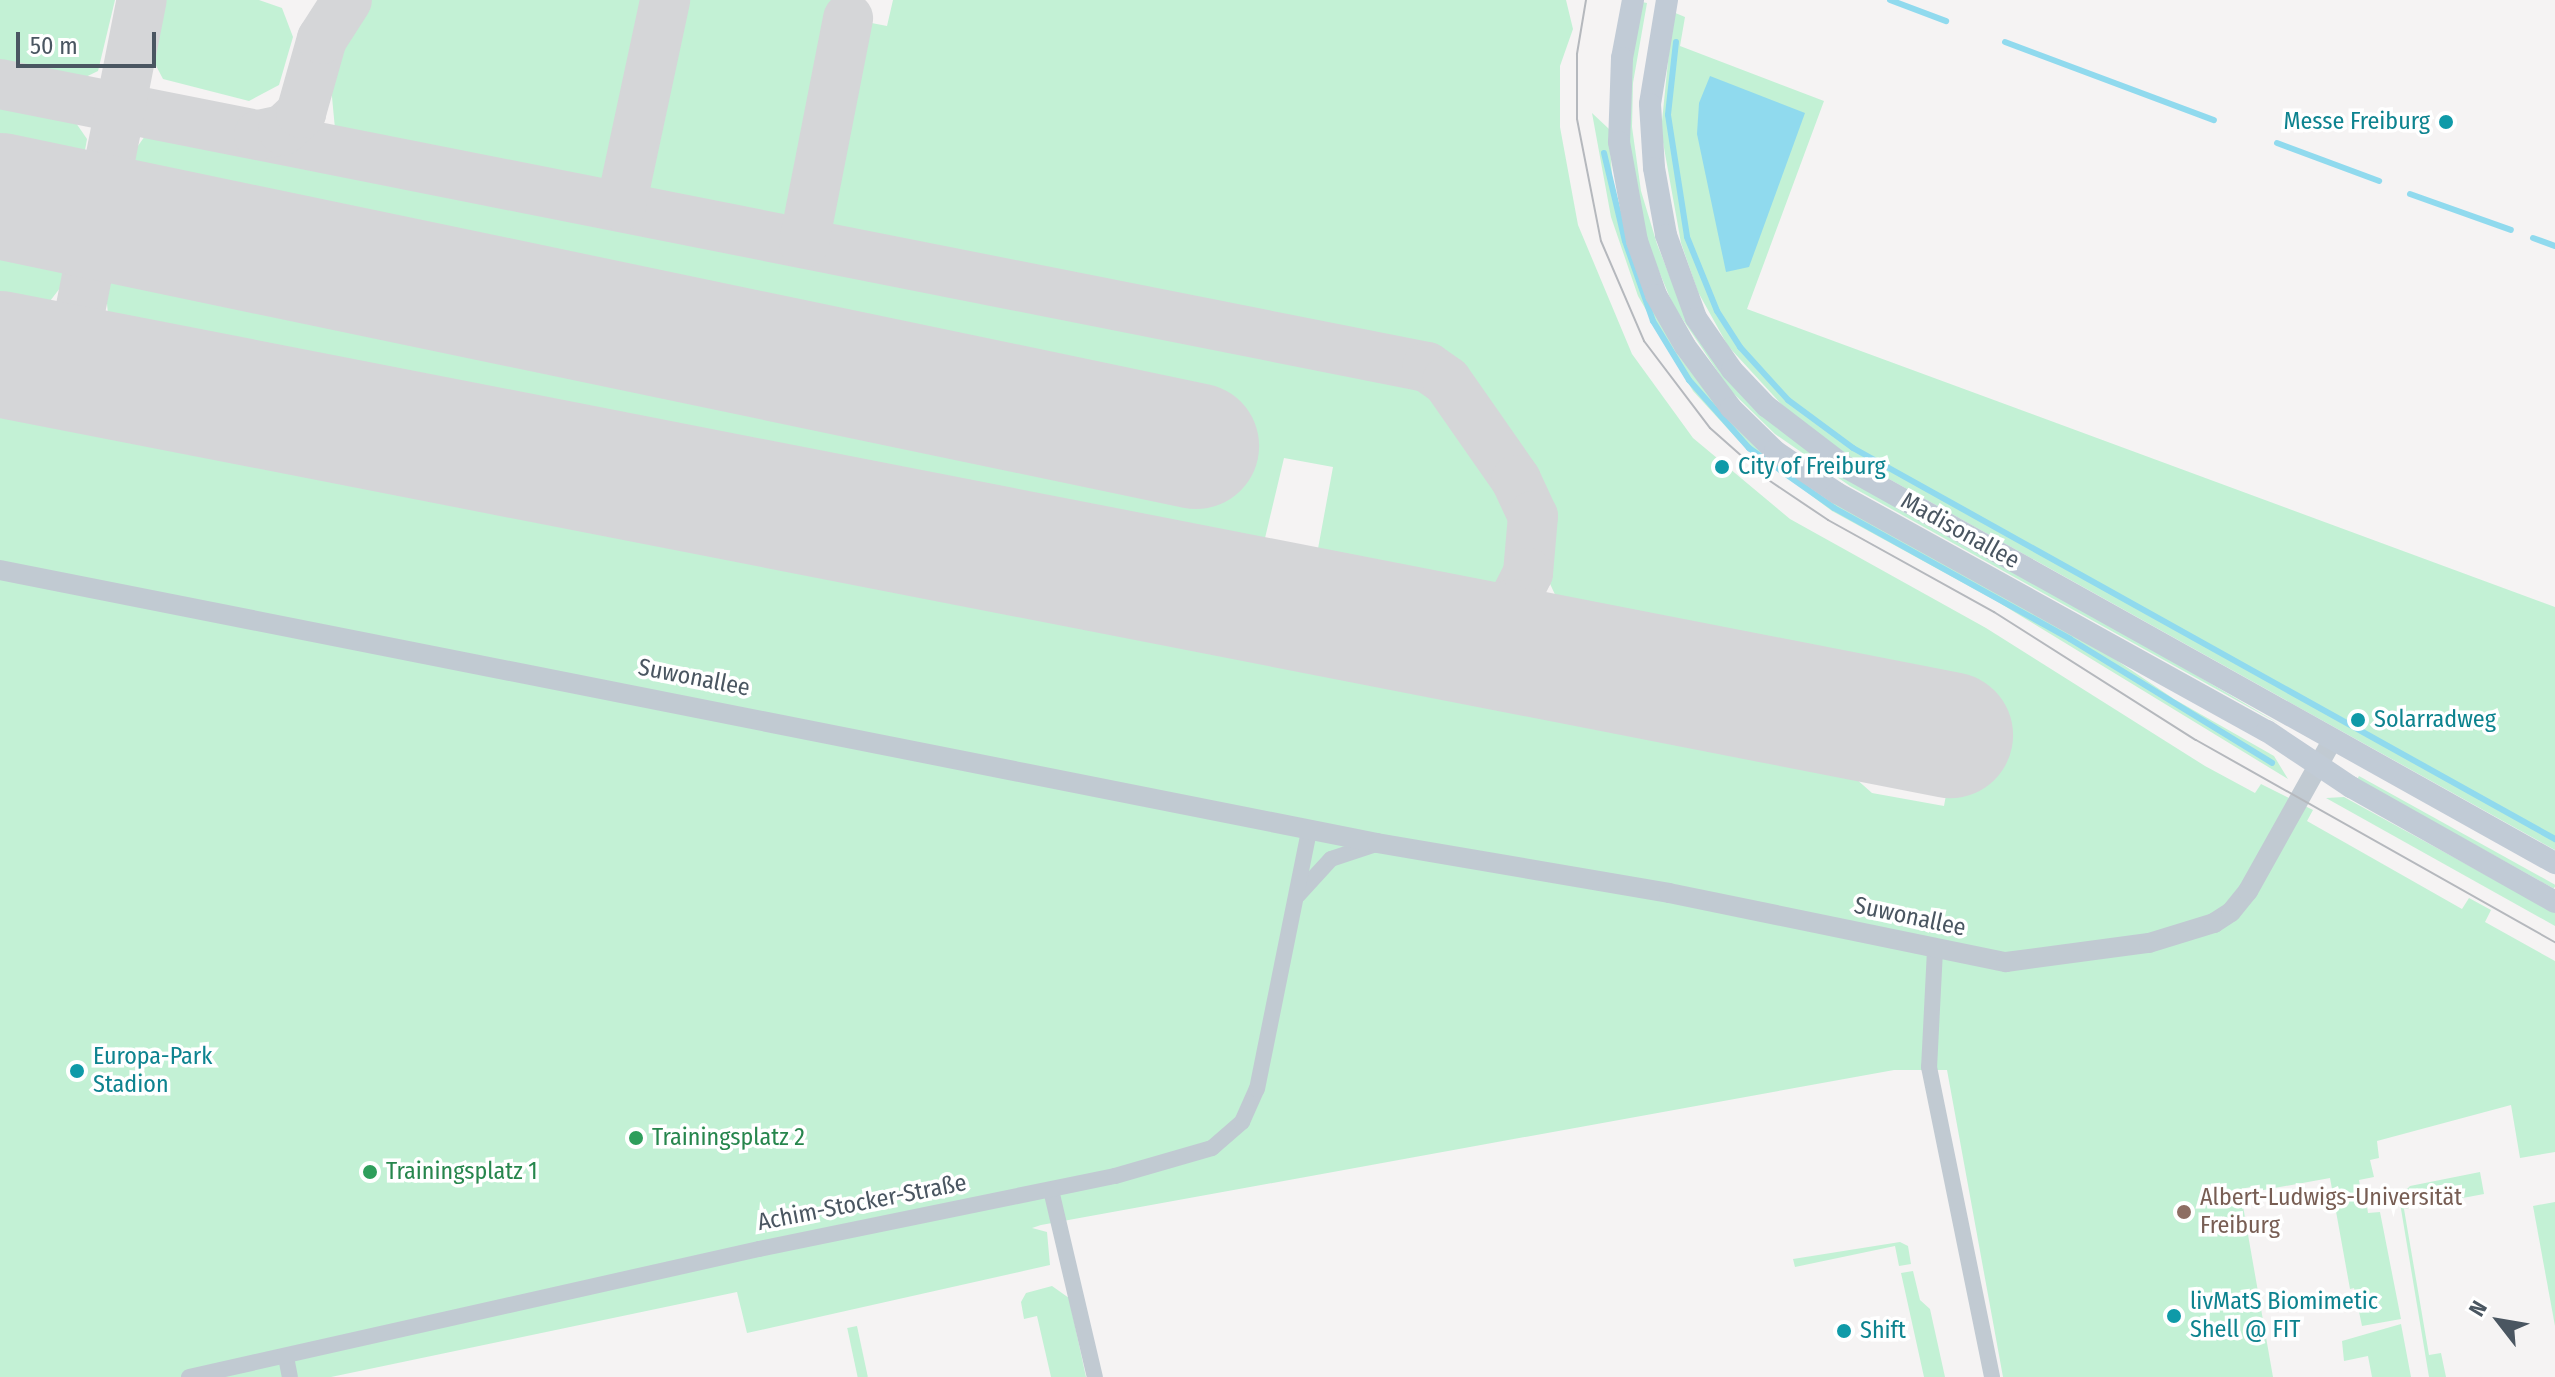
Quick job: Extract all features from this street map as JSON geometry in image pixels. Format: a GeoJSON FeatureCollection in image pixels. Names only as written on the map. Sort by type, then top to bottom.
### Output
{"type":"FeatureCollection","features":[{"type":"Feature","properties":{"kind":"main road","name":"Madisonallee"},"geometry":{"type":"LineString","coordinates":[[1633,0],[1619,103],[1630,213],[1669,321],[1731,408],[1775,451],[1837,493],[2267,731],[2319,765],[2555,902]]}},
{"type":"Feature","properties":{"kind":"main road","name":"Madisonallee"},"geometry":{"type":"LineString","coordinates":[[1667,0],[1650,104],[1660,207],[1690,304],[1732,370],[1805,440],[1847,468],[2555,863]]}},
{"type":"Feature","properties":{"kind":"street","name":"Suwonallee"},"geometry":{"type":"LineString","coordinates":[[0,570],[1309,830],[1669,893],[1935,950],[2037,961],[2149,943],[2214,923],[2248,891],[2333,739]]}},
{"type":"Feature","properties":{"kind":"street","name":"Achim-Stocker-Straße"},"geometry":{"type":"LineString","coordinates":[[189,1377],[759,1249],[1051,1190],[1184,1159],[1212,1148],[1242,1122],[1260,1079],[1309,830]]}},
{"type":"Feature","properties":{"kind":"street","name":"Suwonallee"},"geometry":{"type":"LineString","coordinates":[[1293,903],[1331,859],[1377,843]]}},
{"type":"Feature","properties":{"kind":"street"},"geometry":{"type":"LineString","coordinates":[[1935,950],[1929,1067],[1992,1377]]}},
{"type":"Feature","properties":{"kind":"street"},"geometry":{"type":"LineString","coordinates":[[1051,1190],[1095,1377]]}},
{"type":"Feature","properties":{"kind":"street"},"geometry":{"type":"LineString","coordinates":[[286,1357],[290,1377]]}},
{"type":"Feature","properties":{"kind":"green space"},"geometry":{"type":"Polygon","coordinates":[[[0,0],[115,0],[98,71],[67,86],[0,74],[0,0]]]}},
{"type":"Feature","properties":{"kind":"green space"},"geometry":{"type":"Polygon","coordinates":[[[166,0],[259,0],[282,8],[293,37],[279,85],[249,101],[163,79],[150,54],[166,0]]]}},
{"type":"Feature","properties":{"kind":"green space"},"geometry":{"type":"Polygon","coordinates":[[[359,0],[653,0],[618,176],[593,191],[354,145],[335,129],[331,86],[350,14],[359,0]]]}},
{"type":"Feature","properties":{"kind":"green space"},"geometry":{"type":"Polygon","coordinates":[[[673,0],[842,0],[799,220],[792,227],[659,204],[639,181],[673,0]]]}},
{"type":"Feature","properties":{"kind":"green space"},"geometry":{"type":"Polygon","coordinates":[[[893,0],[1566,0],[1573,29],[1560,66],[1560,127],[1578,225],[1632,354],[1693,438],[1790,519],[1986,628],[2205,766],[2255,793],[2261,784],[2313,810],[2307,821],[2462,909],[2469,898],[2491,910],[2485,922],[2555,961],[2555,1152],[2520,1158],[2511,1105],[2377,1141],[2379,1158],[2370,1160],[2374,1177],[2359,1180],[2361,1192],[2377,1189],[2379,1197],[2366,1200],[2368,1213],[2380,1212],[2401,1319],[2362,1326],[2354,1288],[2350,1289],[2330,1178],[2258,1191],[2257,1186],[2240,1189],[2273,1377],[2003,1377],[1947,1070],[1894,1070],[1041,1225],[1032,1228],[1047,1232],[1050,1265],[747,1333],[737,1292],[331,1377],[0,1377],[0,396],[1828,754],[1872,793],[1944,806],[1965,693],[1583,619],[1558,601],[1545,573],[1543,516],[1531,488],[1448,371],[1426,354],[818,235],[812,218],[851,19],[887,26],[893,0]]]}},
{"type":"Feature","properties":{"kind":"green space"},"geometry":{"type":"Polygon","coordinates":[[[1642,2],[1647,3],[1633,83],[1632,127],[1641,191],[1657,244],[1680,302],[1777,428],[2283,726],[1850,486],[1775,434],[1730,390],[1673,305],[1649,247],[1628,159],[1627,83],[1642,2]]]}},
{"type":"Feature","properties":{"kind":"green space"},"geometry":{"type":"Polygon","coordinates":[[[1673,12],[1685,17],[1680,46],[1824,101],[1747,309],[2555,607],[2555,850],[1855,460],[1793,417],[1728,346],[1698,292],[1681,243],[1661,131],[1673,12]]]}},
{"type":"Feature","properties":{"kind":"green space"},"geometry":{"type":"Polygon","coordinates":[[[0,96],[67,110],[87,139],[60,288],[47,305],[25,315],[0,310],[0,96]]]}},
{"type":"Feature","properties":{"kind":"green space"},"geometry":{"type":"Polygon","coordinates":[[[1592,113],[1609,129],[1612,176],[1631,256],[1675,351],[1709,395],[1785,470],[1818,494],[2091,643],[2174,699],[2274,756],[2288,779],[1998,602],[1832,511],[1740,442],[1693,391],[1638,296],[1611,217],[1592,113]]]}},
{"type":"Feature","properties":{"kind":"green space"},"geometry":{"type":"Polygon","coordinates":[[[166,130],[1415,373],[1431,382],[1514,501],[1522,517],[1522,547],[1497,585],[1474,596],[1315,565],[1333,467],[1284,458],[1261,555],[129,336],[108,314],[105,283],[130,157],[145,136],[166,130]]]}},
{"type":"Feature","properties":{"kind":"green space"},"geometry":{"type":"Polygon","coordinates":[[[2359,776],[2555,885],[2554,889],[2357,779],[2359,776]]]}},
{"type":"Feature","properties":{"kind":"green space"},"geometry":{"type":"Polygon","coordinates":[[[2344,797],[2555,913],[2555,926],[2326,798],[2344,797]]]}},
{"type":"Feature","properties":{"kind":"green space"},"geometry":{"type":"Polygon","coordinates":[[[2480,1172],[2484,1194],[2404,1209],[2429,1355],[2441,1353],[2446,1377],[2429,1377],[2399,1197],[2410,1186],[2480,1172]]]}},
{"type":"Feature","properties":{"kind":"green space"},"geometry":{"type":"Polygon","coordinates":[[[2555,1202],[2555,1326],[2533,1206],[2555,1202]]]}},
{"type":"Feature","properties":{"kind":"green space"},"geometry":{"type":"Polygon","coordinates":[[[1900,1242],[1908,1246],[1911,1264],[1899,1266],[1895,1246],[1795,1267],[1793,1259],[1900,1242]]]}},
{"type":"Feature","properties":{"kind":"green space"},"geometry":{"type":"Polygon","coordinates":[[[1913,1271],[1920,1300],[1930,1309],[1945,1377],[1924,1377],[1901,1273],[1913,1271]]]}},
{"type":"Feature","properties":{"kind":"green space"},"geometry":{"type":"Polygon","coordinates":[[[1052,1286],[1069,1298],[1086,1377],[1051,1377],[1037,1316],[1024,1319],[1021,1302],[1026,1293],[1052,1286]]]}},
{"type":"Feature","properties":{"kind":"green space"},"geometry":{"type":"Polygon","coordinates":[[[2401,1324],[2411,1377],[2372,1377],[2368,1356],[2344,1361],[2342,1341],[2401,1324]]]}},
{"type":"Feature","properties":{"kind":"green space"},"geometry":{"type":"Polygon","coordinates":[[[857,1326],[868,1377],[858,1377],[847,1328],[857,1326]]]}},
{"type":"Feature","properties":{"kind":"water"},"geometry":{"type":"Polygon","coordinates":[[[1710,76],[1805,113],[1749,267],[1726,272],[1697,134],[1699,103],[1710,76]]]}},
{"type":"Feature","properties":{"kind":"waterway"},"geometry":{"type":"LineString","coordinates":[[1890,0],[1946,21]]}},
{"type":"Feature","properties":{"kind":"waterway"},"geometry":{"type":"LineString","coordinates":[[1676,42],[1668,115],[1687,237],[1717,311],[1740,347],[1788,400],[1853,448],[2555,839]]}},
{"type":"Feature","properties":{"kind":"waterway"},"geometry":{"type":"LineString","coordinates":[[2005,42],[2214,120]]}},
{"type":"Feature","properties":{"kind":"waterway"},"geometry":{"type":"LineString","coordinates":[[2277,143],[2379,181]]}},
{"type":"Feature","properties":{"kind":"waterway"},"geometry":{"type":"LineString","coordinates":[[1604,153],[1625,241],[1653,321],[1689,380],[1749,448],[1834,508],[2070,639],[2272,763]]}},
{"type":"Feature","properties":{"kind":"waterway"},"geometry":{"type":"LineString","coordinates":[[2410,194],[2511,230]]}},
{"type":"Feature","properties":{"kind":"waterway"},"geometry":{"type":"LineString","coordinates":[[2533,238],[2555,246]]}},
{"type":"Feature","properties":{"kind":"taxiway"},"geometry":{"type":"LineString","coordinates":[[69,367],[142,0]]}},
{"type":"Feature","properties":{"kind":"taxiway"},"geometry":{"type":"LineString","coordinates":[[259,135],[283,130],[301,113],[322,39],[347,0]]}},
{"type":"Feature","properties":{"kind":"taxiway"},"geometry":{"type":"LineString","coordinates":[[621,206],[665,0]]}},
{"type":"Feature","properties":{"kind":"taxiway"},"geometry":{"type":"LineString","coordinates":[[804,243],[848,18]]}},
{"type":"Feature","properties":{"kind":"taxiway"},"geometry":{"type":"LineString","coordinates":[[0,84],[1427,367],[1447,381],[1516,480],[1533,516],[1528,573],[1512,604],[1482,637],[1463,640]]}},
{"type":"Feature","properties":{"kind":"runway"},"geometry":{"type":"LineString","coordinates":[[0,196],[1196,446]]}},
{"type":"Feature","properties":{"kind":"runway"},"geometry":{"type":"LineString","coordinates":[[0,354],[1950,735]]}},
{"type":"Feature","properties":{"kind":"tram line"},"geometry":{"type":"LineString","coordinates":[[1586,0],[1577,54],[1577,119],[1601,241],[1644,341],[1710,428],[1770,481],[1828,520],[1994,612],[2196,740],[2555,942]]}},
{"type":"Feature","properties":{"kind":"place","name":"Messe Freiburg"},"geometry":{"type":"Point","coordinates":[2446,122]}},
{"type":"Feature","properties":{"kind":"place","name":"City of Freiburg"},"geometry":{"type":"Point","coordinates":[1722,467]}},
{"type":"Feature","properties":{"kind":"place","name":"Solarradweg"},"geometry":{"type":"Point","coordinates":[2358,720]}},
{"type":"Feature","properties":{"kind":"place","name":"Europa-Park Stadion"},"geometry":{"type":"Point","coordinates":[77,1071]}},
{"type":"Feature","properties":{"kind":"place","name":"Trainingsplatz 2"},"geometry":{"type":"Point","coordinates":[636,1138]}},
{"type":"Feature","properties":{"kind":"place","name":"Trainingsplatz 1"},"geometry":{"type":"Point","coordinates":[370,1172]}},
{"type":"Feature","properties":{"kind":"place","name":"Albert-Ludwigs-Universität Freiburg"},"geometry":{"type":"Point","coordinates":[2184,1212]}},
{"type":"Feature","properties":{"kind":"place","name":"livMatS Biomimetic Shell @ FIT"},"geometry":{"type":"Point","coordinates":[2174,1316]}},
{"type":"Feature","properties":{"kind":"place","name":"Shift"},"geometry":{"type":"Point","coordinates":[1844,1331]}}]}
